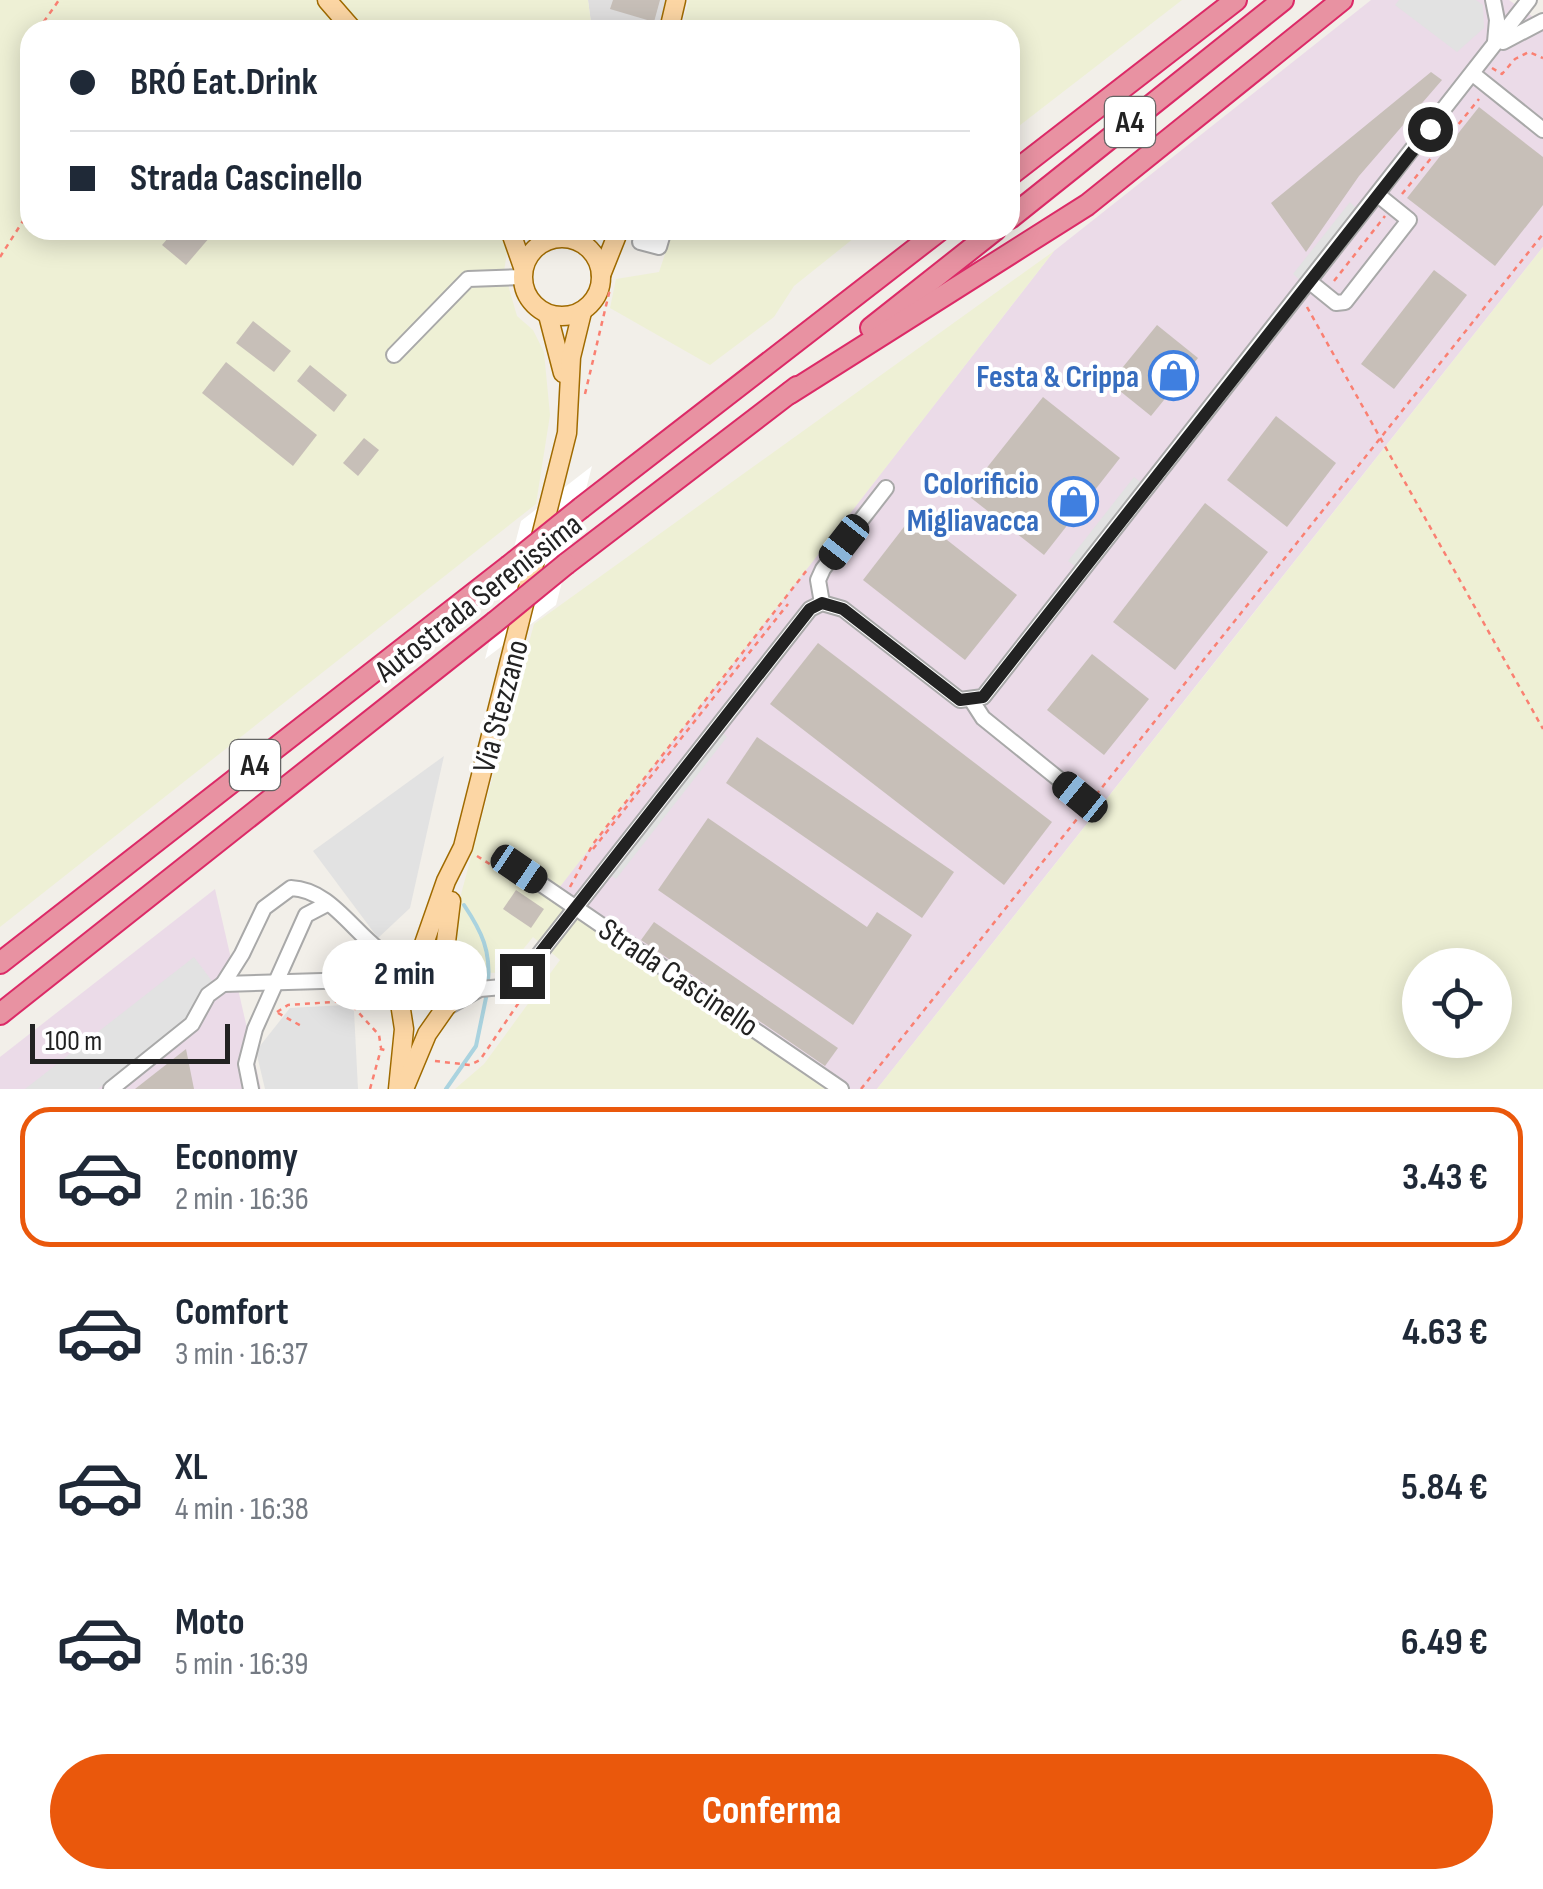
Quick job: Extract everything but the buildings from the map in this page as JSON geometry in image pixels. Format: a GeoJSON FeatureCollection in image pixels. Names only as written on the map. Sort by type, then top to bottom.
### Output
{"type":"FeatureCollection","features":[{"type":"Feature","properties":{"kind":"highway","name":"A4"},"geometry":{"type":"LineString","coordinates":[[1020,167],[1236,0]]}},
{"type":"Feature","properties":{"kind":"highway","name":"A4"},"geometry":{"type":"LineString","coordinates":[[1020,210],[1284,0]]}},
{"type":"Feature","properties":{"kind":"highway"},"geometry":{"type":"LineString","coordinates":[[790,393],[1087,206],[1342,0]]}},
{"type":"Feature","properties":{"kind":"highway","name":"Autostrada Serenissima"},"geometry":{"type":"LineString","coordinates":[[0,963],[927,240]]}},
{"type":"Feature","properties":{"kind":"highway","name":"Autostrada Serenissima"},"geometry":{"type":"LineString","coordinates":[[0,1014],[981,240]]}},
{"type":"Feature","properties":{"kind":"main road"},"geometry":{"type":"LineString","coordinates":[[327,0],[344,20]]}},
{"type":"Feature","properties":{"kind":"main road","name":"Via Stezzano"},"geometry":{"type":"LineString","coordinates":[[513,240],[529,300],[548,314],[564,372],[567,433]]}},
{"type":"Feature","properties":{"kind":"main road"},"geometry":{"type":"LineString","coordinates":[[523,272],[535,248],[548,240]]}},
{"type":"Feature","properties":{"kind":"main road"},"geometry":{"type":"LineString","coordinates":[[569,240],[590,250],[607,278]]}},
{"type":"Feature","properties":{"kind":"main road","name":"Via Stezzano"},"geometry":{"type":"LineString","coordinates":[[401,1089],[426,1034],[456,988],[446,920],[567,433],[572,356],[582,312],[607,278],[616,240]]}},
{"type":"Feature","properties":{"kind":"main road"},"geometry":{"type":"LineString","coordinates":[[548,314],[565,317],[582,312]]}},
{"type":"Feature","properties":{"kind":"main road","name":"Via Stezzano"},"geometry":{"type":"LineString","coordinates":[[401,1089],[404,1030],[397,988],[461,854]]}},
{"type":"Feature","properties":{"kind":"main road"},"geometry":{"type":"LineString","coordinates":[[413,961],[436,959],[451,971]]}},
{"type":"Feature","properties":{"kind":"main road"},"geometry":{"type":"LineString","coordinates":[[397,988],[408,1010],[421,1016],[447,1007]]}},
{"type":"Feature","properties":{"kind":"street"},"geometry":{"type":"LineString","coordinates":[[1492,0],[1497,20],[1494,48]]}},
{"type":"Feature","properties":{"kind":"street"},"geometry":{"type":"LineString","coordinates":[[822,603],[843,609],[960,700],[972,700],[992,688],[1529,0]]}},
{"type":"Feature","properties":{"kind":"street"},"geometry":{"type":"LineString","coordinates":[[1494,48],[1543,21]]}},
{"type":"Feature","properties":{"kind":"street"},"geometry":{"type":"LineString","coordinates":[[1473,74],[1543,130]]}},
{"type":"Feature","properties":{"kind":"street"},"geometry":{"type":"LineString","coordinates":[[1310,282],[1336,303],[1346,302],[1409,220],[1378,195]]}},
{"type":"Feature","properties":{"kind":"street"},"geometry":{"type":"LineString","coordinates":[[641,240],[660,247],[662,240]]}},
{"type":"Feature","properties":{"kind":"street"},"geometry":{"type":"LineString","coordinates":[[394,356],[468,279],[523,272]]}},
{"type":"Feature","properties":{"kind":"street"},"geometry":{"type":"LineString","coordinates":[[822,603],[818,580],[823,569],[886,488]]}},
{"type":"Feature","properties":{"kind":"street"},"geometry":{"type":"LineString","coordinates":[[519,869],[570,902],[803,616],[822,603]]}},
{"type":"Feature","properties":{"kind":"street"},"geometry":{"type":"LineString","coordinates":[[972,700],[983,718],[1080,797]]}},
{"type":"Feature","properties":{"kind":"street"},"geometry":{"type":"LineString","coordinates":[[111,1089],[183,1033],[208,995],[223,984],[264,908],[282,892],[305,889],[328,904],[388,959],[413,961]]}},
{"type":"Feature","properties":{"kind":"street","name":"Strada Cascinello"},"geometry":{"type":"LineString","coordinates":[[447,1007],[480,989],[502,987],[522,976],[570,902],[842,1089]]}},
{"type":"Feature","properties":{"kind":"street"},"geometry":{"type":"LineString","coordinates":[[250,1089],[246,1064],[270,1010],[276,982],[306,915],[328,904]]}},
{"type":"Feature","properties":{"kind":"street"},"geometry":{"type":"LineString","coordinates":[[356,980],[370,958],[370,946]]}},
{"type":"Feature","properties":{"kind":"street"},"geometry":{"type":"LineString","coordinates":[[242,954],[248,983]]}},
{"type":"Feature","properties":{"kind":"street"},"geometry":{"type":"LineString","coordinates":[[451,971],[480,989]]}},
{"type":"Feature","properties":{"kind":"street"},"geometry":{"type":"LineString","coordinates":[[223,984],[356,980],[397,988]]}},
{"type":"Feature","properties":{"kind":"path"},"geometry":{"type":"LineString","coordinates":[[1483,61],[1502,74],[1520,54],[1529,52],[1543,58]]}},
{"type":"Feature","properties":{"kind":"path"},"geometry":{"type":"LineString","coordinates":[[1324,294],[1488,87]]}},
{"type":"Feature","properties":{"kind":"path"},"geometry":{"type":"LineString","coordinates":[[0,257],[20,226]]}},
{"type":"Feature","properties":{"kind":"path"},"geometry":{"type":"LineString","coordinates":[[861,1089],[1543,234]]}},
{"type":"Feature","properties":{"kind":"path"},"geometry":{"type":"LineString","coordinates":[[584,402],[607,278]]}},
{"type":"Feature","properties":{"kind":"path"},"geometry":{"type":"LineString","coordinates":[[1300,295],[1543,729]]}},
{"type":"Feature","properties":{"kind":"path"},"geometry":{"type":"LineString","coordinates":[[570,902],[592,850],[813,562],[823,569]]}},
{"type":"Feature","properties":{"kind":"path"},"geometry":{"type":"LineString","coordinates":[[592,850],[788,604]]}},
{"type":"Feature","properties":{"kind":"path"},"geometry":{"type":"LineString","coordinates":[[461,854],[512,878],[519,869]]}},
{"type":"Feature","properties":{"kind":"path"},"geometry":{"type":"LineString","coordinates":[[453,1065],[470,1065],[480,1060],[531,985]]}},
{"type":"Feature","properties":{"kind":"path"},"geometry":{"type":"LineString","coordinates":[[270,1010],[348,1001],[379,1034],[381,1049]]}},
{"type":"Feature","properties":{"kind":"path"},"geometry":{"type":"LineString","coordinates":[[270,1010],[303,1028]]}},
{"type":"Feature","properties":{"kind":"shaded area"},"geometry":{"type":"Polygon","coordinates":[[[588,0],[666,0],[661,20],[591,20],[588,0]]]}},
{"type":"Feature","properties":{"kind":"shaded area"},"geometry":{"type":"Polygon","coordinates":[[[1371,0],[1509,0],[1543,24],[1543,247],[877,1089],[827,1089],[551,897],[1054,251],[1371,0]]]}},
{"type":"Feature","properties":{"kind":"shaded area"},"geometry":{"type":"Polygon","coordinates":[[[1399,0],[1476,0],[1483,5],[1484,28],[1457,52],[1395,5],[1399,0]]]}},
{"type":"Feature","properties":{"kind":"shaded area"},"geometry":{"type":"Polygon","coordinates":[[[1350,202],[1357,209],[1301,281],[1293,274],[1350,202]]]}},
{"type":"Feature","properties":{"kind":"shaded area"},"geometry":{"type":"Polygon","coordinates":[[[1134,477],[1142,483],[1076,567],[1068,561],[1134,477]]]}},
{"type":"Feature","properties":{"kind":"shaded area"},"geometry":{"type":"Polygon","coordinates":[[[723,733],[727,737],[616,879],[610,875],[723,733]]]}},
{"type":"Feature","properties":{"kind":"shaded area"},"geometry":{"type":"Polygon","coordinates":[[[444,756],[410,908],[378,938],[313,851],[444,756]]]}},
{"type":"Feature","properties":{"kind":"shaded area"},"geometry":{"type":"Polygon","coordinates":[[[215,889],[261,1089],[0,1089],[0,1057],[215,889]]]}},
{"type":"Feature","properties":{"kind":"shaded area"},"geometry":{"type":"Polygon","coordinates":[[[194,957],[221,993],[98,1089],[25,1089],[194,957]]]}},
{"type":"Feature","properties":{"kind":"shaded area"},"geometry":{"type":"Polygon","coordinates":[[[344,1005],[354,1011],[358,1089],[265,1089],[256,1051],[290,1008],[344,1005]]]}},
{"type":"Feature","properties":{"kind":"green space"},"geometry":{"type":"Polygon","coordinates":[[[0,0],[588,0],[591,20],[20,20],[20,240],[503,240],[508,247],[504,271],[517,316],[533,330],[544,352],[550,415],[536,504],[0,927],[0,0]]]}},
{"type":"Feature","properties":{"kind":"green space"},"geometry":{"type":"Polygon","coordinates":[[[689,0],[1182,0],[1020,125],[1020,20],[684,19],[689,0]]]}},
{"type":"Feature","properties":{"kind":"green space"},"geometry":{"type":"Polygon","coordinates":[[[670,240],[852,240],[794,286],[774,317],[710,365],[610,308],[616,279],[659,272],[670,240]]]}},
{"type":"Feature","properties":{"kind":"green space"},"geometry":{"type":"Polygon","coordinates":[[[1543,247],[1543,1089],[877,1089],[1543,247]]]}},
{"type":"Feature","properties":{"kind":"green space"},"geometry":{"type":"Polygon","coordinates":[[[1054,251],[552,897],[827,1089],[455,1089],[484,1064],[560,960],[533,937],[504,973],[466,972],[450,935],[534,624],[1054,251]]]}},
{"type":"Feature","properties":{"kind":"pier"},"geometry":{"type":"Polygon","coordinates":[[[592,466],[556,605],[485,659],[521,521],[592,466]]]}},
{"type":"Feature","properties":{"kind":"waterway"},"geometry":{"type":"LineString","coordinates":[[464,905],[484,942],[488,983]]}},
{"type":"Feature","properties":{"kind":"waterway"},"geometry":{"type":"LineString","coordinates":[[446,1089],[476,1046],[487,993]]}},
{"type":"Feature","properties":{"kind":"place","name":"Festa & Crippa"},"geometry":{"type":"Point","coordinates":[1174,376]}},
{"type":"Feature","properties":{"kind":"place","name":"Colorificio Migliavacca"},"geometry":{"type":"Point","coordinates":[1074,501]}},
{"type":"Feature","properties":{"kind":"route"},"geometry":{"type":"LineString","coordinates":[[522,976],[810,609],[822,603],[834,604],[960,700],[983,697],[1430,129]]}}]}
